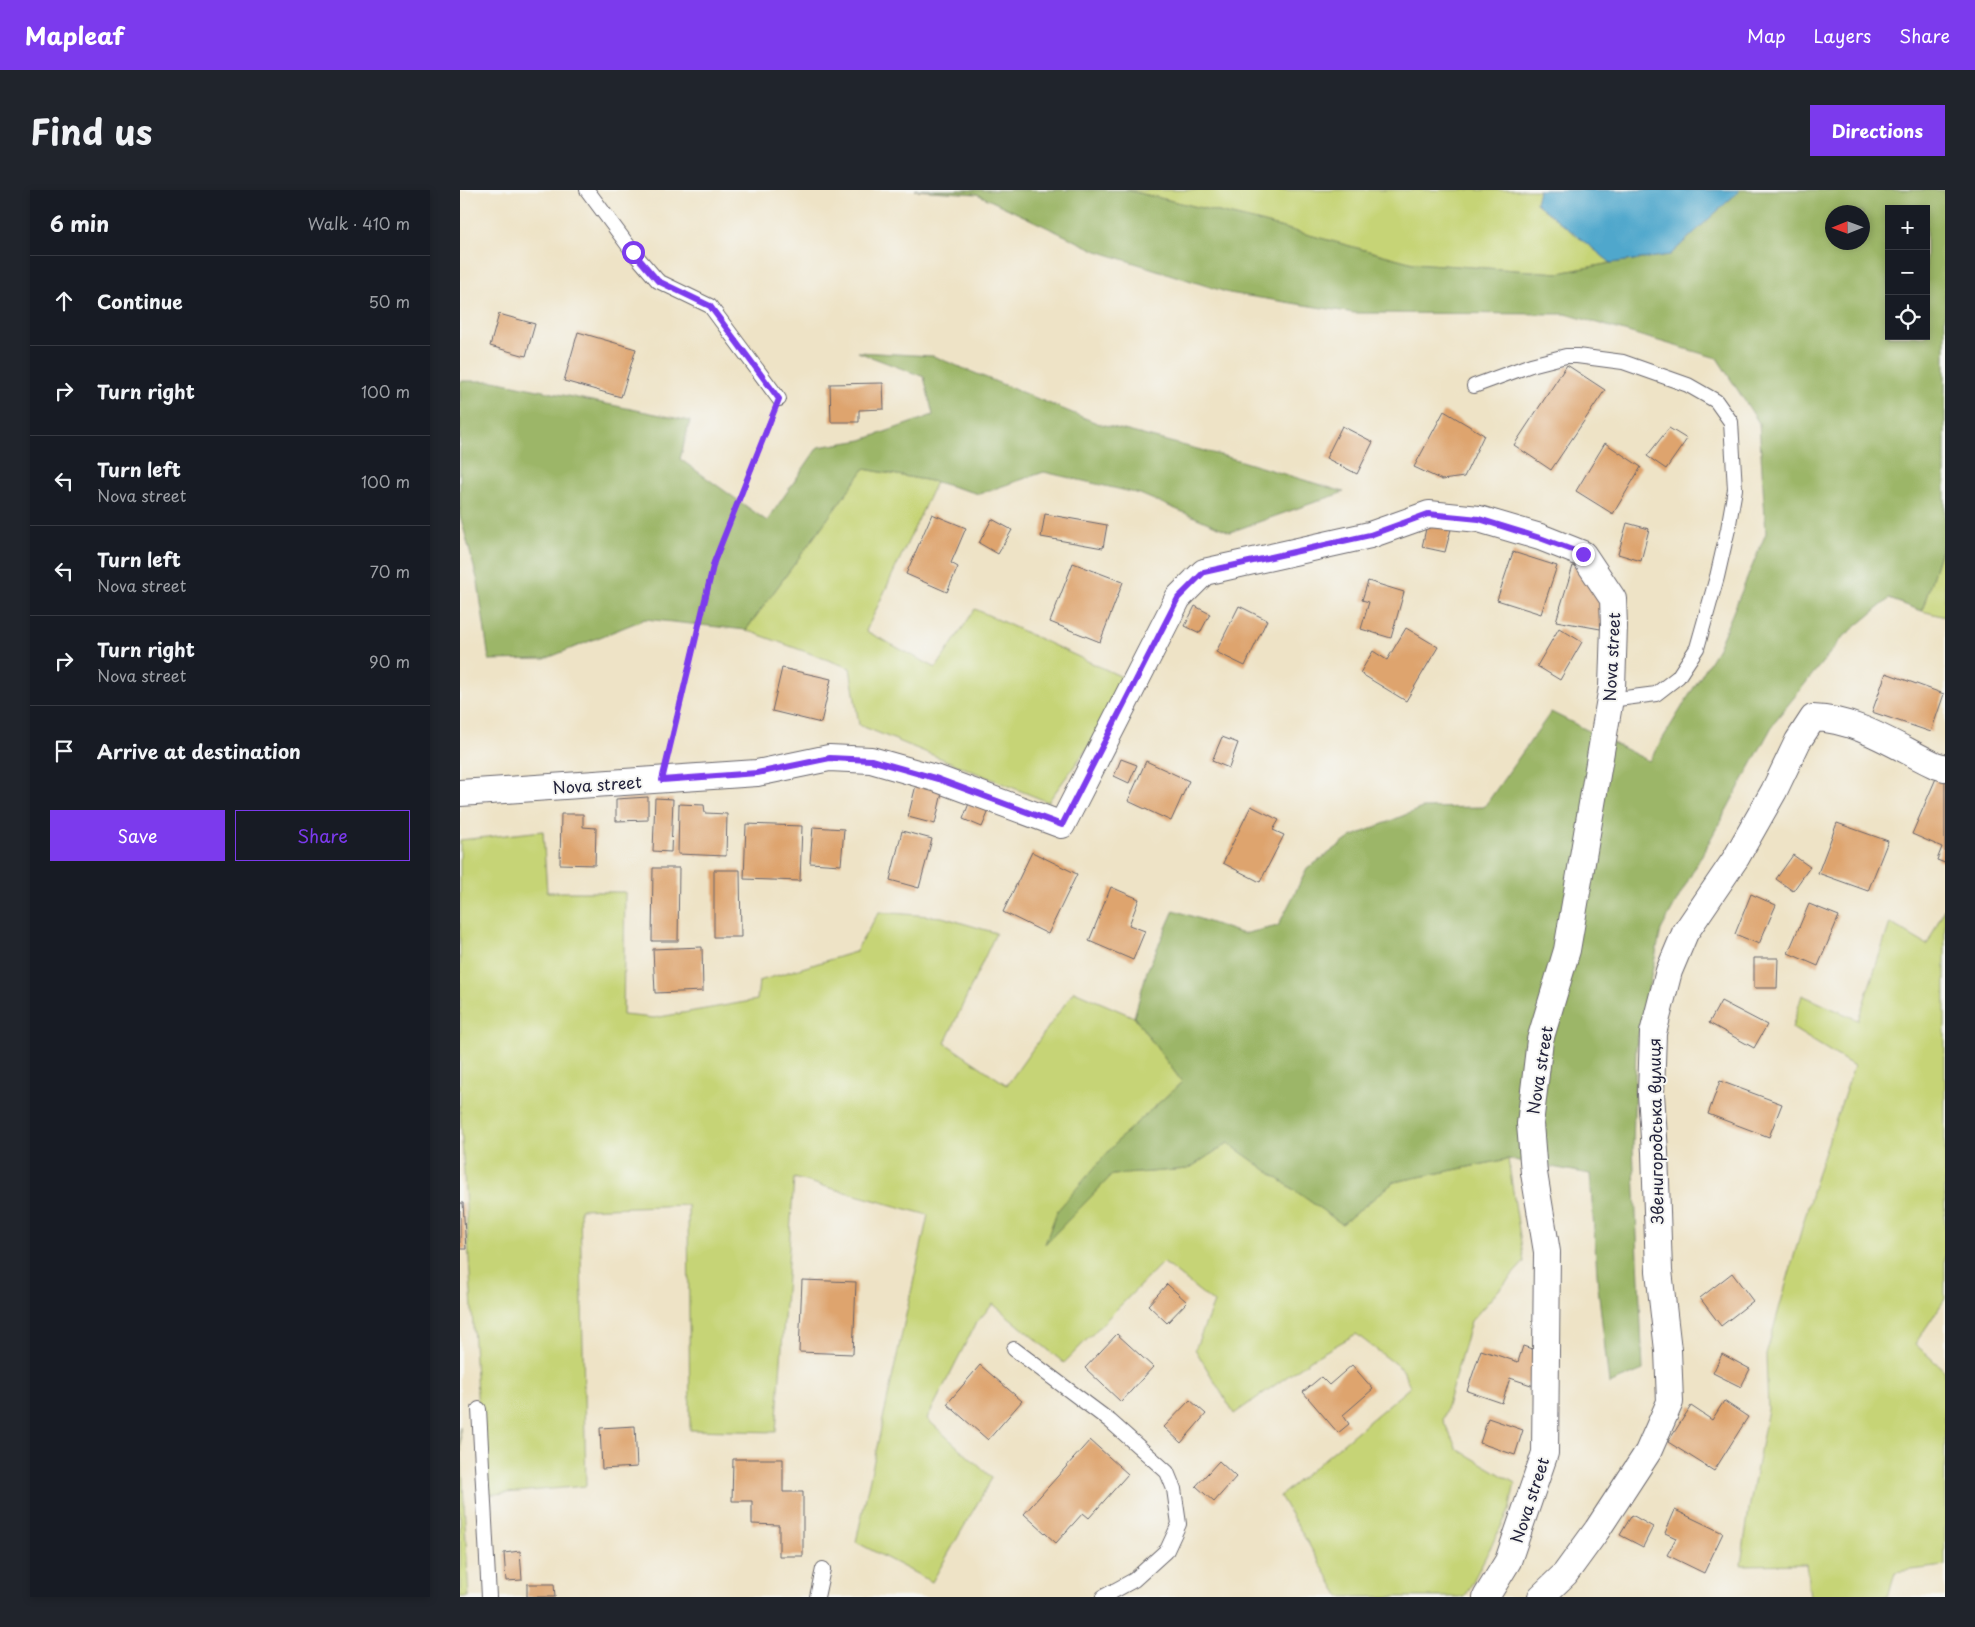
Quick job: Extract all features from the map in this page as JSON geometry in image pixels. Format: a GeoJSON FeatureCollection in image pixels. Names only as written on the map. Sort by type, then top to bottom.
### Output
{"type":"FeatureCollection","features":[{"type":"Feature","properties":{"kind":"street","name":"Nova street"},"geometry":{"type":"LineString","coordinates":[[460,793],[757,773],[830,758],[871,760],[938,779],[1062,825],[1178,598],[1204,572],[1370,535],[1428,514],[1479,519],[1583,554],[1613,599],[1612,687],[1567,950],[1540,1040],[1530,1124],[1534,1173],[1547,1252],[1545,1453],[1508,1561],[1486,1597]]}},
{"type":"Feature","properties":{"kind":"street","name":"Звенигородська вулиця"},"geometry":{"type":"LineString","coordinates":[[1541,1597],[1564,1574],[1597,1530],[1648,1452],[1670,1402],[1668,1350],[1659,1271],[1651,1094],[1653,1032],[1669,971],[1685,933],[1736,858],[1774,791],[1798,741],[1813,718],[1830,718],[1847,722],[1945,768]]}},
{"type":"Feature","properties":{"kind":"lane"},"geometry":{"type":"LineString","coordinates":[[587,190],[633,252],[658,281],[710,306],[779,399]]}},
{"type":"Feature","properties":{"kind":"lane"},"geometry":{"type":"LineString","coordinates":[[1474,386],[1531,365],[1566,356],[1623,362],[1688,385],[1716,401],[1731,422],[1735,488],[1717,578],[1697,648],[1678,677],[1656,694],[1610,700]]}},
{"type":"Feature","properties":{"kind":"lane"},"geometry":{"type":"LineString","coordinates":[[1014,1349],[1118,1428],[1167,1472],[1174,1490],[1179,1524],[1166,1550],[1134,1580],[1103,1597]]}},
{"type":"Feature","properties":{"kind":"lane"},"geometry":{"type":"LineString","coordinates":[[478,1409],[489,1597]]}},
{"type":"Feature","properties":{"kind":"lane"},"geometry":{"type":"LineString","coordinates":[[817,1597],[823,1569]]}},
{"type":"Feature","properties":{"kind":"path"},"geometry":{"type":"LineString","coordinates":[[662,780],[714,562],[779,399]]}},
{"type":"Feature","properties":{"kind":"green space"},"geometry":{"type":"Polygon","coordinates":[[[915,190],[1126,190],[1261,222],[1413,263],[1559,273],[1611,263],[1670,255],[1740,190],[1945,190],[1945,537],[1922,611],[1889,599],[1842,638],[1775,721],[1661,930],[1636,1047],[1633,1146],[1643,1370],[1609,1384],[1598,1287],[1590,1174],[1508,1159],[1394,1182],[1342,1224],[1228,1143],[1188,1169],[1112,1175],[1045,1244],[1057,1211],[1121,1137],[1182,1082],[1134,1017],[1147,971],[1174,910],[1243,934],[1278,926],[1307,869],[1351,837],[1422,808],[1484,807],[1551,712],[1649,761],[1718,648],[1766,533],[1759,423],[1717,358],[1566,314],[1354,313],[1229,293],[1097,251],[977,194],[915,190]]]}},
{"type":"Feature","properties":{"kind":"green space"},"geometry":{"type":"Polygon","coordinates":[[[1126,190],[1539,190],[1536,203],[1611,263],[1559,273],[1413,263],[1261,222],[1126,190]]]}},
{"type":"Feature","properties":{"kind":"green space"},"geometry":{"type":"Polygon","coordinates":[[[858,352],[933,356],[1097,423],[1224,456],[1344,492],[1230,532],[1140,494],[1044,472],[979,494],[936,482],[864,469],[746,630],[645,619],[545,659],[489,660],[478,582],[460,515],[460,381],[494,381],[690,421],[680,459],[767,521],[818,447],[862,440],[933,415],[924,377],[858,352]]]}},
{"type":"Feature","properties":{"kind":"green space"},"geometry":{"type":"Polygon","coordinates":[[[864,469],[936,482],[866,631],[936,668],[975,609],[1135,683],[1048,802],[859,725],[850,668],[746,630],[864,469]]]}},
{"type":"Feature","properties":{"kind":"green space"},"geometry":{"type":"Polygon","coordinates":[[[1945,537],[1945,617],[1922,611],[1945,537]]]}},
{"type":"Feature","properties":{"kind":"green space"},"geometry":{"type":"Polygon","coordinates":[[[543,831],[547,892],[625,892],[623,1015],[654,1018],[757,1000],[759,981],[855,952],[879,912],[942,917],[996,933],[945,1043],[1007,1085],[1074,991],[1134,1017],[1182,1082],[1121,1137],[1046,1242],[1112,1175],[1188,1169],[1228,1143],[1342,1224],[1394,1182],[1508,1159],[1524,1262],[1471,1321],[1443,1420],[1457,1449],[1515,1483],[1509,1511],[1465,1597],[1340,1597],[1280,1496],[1410,1387],[1403,1370],[1356,1334],[1312,1359],[1234,1414],[1195,1349],[1214,1303],[1163,1262],[1064,1363],[993,1304],[976,1323],[927,1419],[992,1478],[932,1582],[856,1542],[928,1215],[794,1178],[776,1432],[690,1430],[688,1205],[580,1209],[586,1486],[483,1495],[460,1107],[460,840],[543,831]]]}},
{"type":"Feature","properties":{"kind":"green space"},"geometry":{"type":"Polygon","coordinates":[[[1945,907],[1945,1299],[1915,1344],[1945,1371],[1945,1566],[1895,1572],[1888,1597],[1810,1597],[1806,1564],[1741,1565],[1749,1509],[1768,1409],[1766,1355],[1816,1178],[1854,1066],[1792,1028],[1802,995],[1858,1020],[1890,923],[1927,945],[1945,907]]]}},
{"type":"Feature","properties":{"kind":"green space"},"geometry":{"type":"Polygon","coordinates":[[[460,1426],[469,1597],[460,1597],[460,1426]]]}},
{"type":"Feature","properties":{"kind":"water"},"geometry":{"type":"Polygon","coordinates":[[[1539,190],[1740,190],[1670,255],[1611,263],[1536,203],[1539,190]]]}},
{"type":"Feature","properties":{"kind":"building"},"geometry":{"type":"Polygon","coordinates":[[[499,314],[535,324],[526,356],[490,346],[499,314]]]}},
{"type":"Feature","properties":{"kind":"building"},"geometry":{"type":"Polygon","coordinates":[[[578,332],[636,349],[621,397],[564,381],[578,332]]]}},
{"type":"Feature","properties":{"kind":"building"},"geometry":{"type":"Polygon","coordinates":[[[1567,365],[1605,390],[1551,470],[1514,445],[1567,365]]]}},
{"type":"Feature","properties":{"kind":"building"},"geometry":{"type":"Polygon","coordinates":[[[883,383],[884,409],[859,410],[859,422],[831,422],[830,384],[883,383]]]}},
{"type":"Feature","properties":{"kind":"building"},"geometry":{"type":"Polygon","coordinates":[[[1444,411],[1484,435],[1464,477],[1442,480],[1414,467],[1444,411]]]}},
{"type":"Feature","properties":{"kind":"building"},"geometry":{"type":"Polygon","coordinates":[[[1342,426],[1373,442],[1357,474],[1326,458],[1342,426]]]}},
{"type":"Feature","properties":{"kind":"building"},"geometry":{"type":"Polygon","coordinates":[[[1669,428],[1687,439],[1666,469],[1647,456],[1669,428]]]}},
{"type":"Feature","properties":{"kind":"building"},"geometry":{"type":"Polygon","coordinates":[[[1605,443],[1641,467],[1613,514],[1576,491],[1605,443]]]}},
{"type":"Feature","properties":{"kind":"building"},"geometry":{"type":"Polygon","coordinates":[[[932,514],[966,528],[951,563],[958,567],[947,592],[906,574],[932,514]]]}},
{"type":"Feature","properties":{"kind":"building"},"geometry":{"type":"Polygon","coordinates":[[[1045,514],[1107,525],[1103,548],[1041,537],[1045,514]]]}},
{"type":"Feature","properties":{"kind":"building"},"geometry":{"type":"Polygon","coordinates":[[[992,519],[1012,530],[998,554],[979,543],[992,519]]]}},
{"type":"Feature","properties":{"kind":"building"},"geometry":{"type":"Polygon","coordinates":[[[1627,523],[1649,529],[1641,561],[1618,554],[1627,523]]]}},
{"type":"Feature","properties":{"kind":"building"},"geometry":{"type":"Polygon","coordinates":[[[1427,524],[1451,529],[1445,552],[1422,547],[1427,524]]]}},
{"type":"Feature","properties":{"kind":"building"},"geometry":{"type":"Polygon","coordinates":[[[1513,552],[1557,566],[1541,614],[1497,600],[1513,552]]]}},
{"type":"Feature","properties":{"kind":"building"},"geometry":{"type":"Polygon","coordinates":[[[1073,563],[1123,582],[1100,642],[1050,622],[1073,563]]]}},
{"type":"Feature","properties":{"kind":"building"},"geometry":{"type":"Polygon","coordinates":[[[1573,566],[1587,568],[1605,595],[1606,630],[1556,621],[1573,566]]]}},
{"type":"Feature","properties":{"kind":"building"},"geometry":{"type":"Polygon","coordinates":[[[1368,581],[1404,592],[1391,638],[1361,629],[1369,602],[1362,600],[1368,581]]]}},
{"type":"Feature","properties":{"kind":"building"},"geometry":{"type":"Polygon","coordinates":[[[1195,606],[1210,614],[1200,633],[1185,626],[1195,606]]]}},
{"type":"Feature","properties":{"kind":"building"},"geometry":{"type":"Polygon","coordinates":[[[1239,606],[1267,620],[1245,666],[1216,652],[1239,606]]]}},
{"type":"Feature","properties":{"kind":"building"},"geometry":{"type":"Polygon","coordinates":[[[1406,628],[1438,647],[1406,701],[1360,673],[1373,651],[1387,660],[1406,628]]]}},
{"type":"Feature","properties":{"kind":"building"},"geometry":{"type":"Polygon","coordinates":[[[1559,628],[1582,642],[1560,680],[1537,666],[1559,628]]]}},
{"type":"Feature","properties":{"kind":"building"},"geometry":{"type":"Polygon","coordinates":[[[782,668],[831,679],[821,723],[772,711],[782,668]]]}},
{"type":"Feature","properties":{"kind":"building"},"geometry":{"type":"Polygon","coordinates":[[[1886,673],[1944,694],[1931,732],[1872,712],[1886,673]]]}},
{"type":"Feature","properties":{"kind":"building"},"geometry":{"type":"Polygon","coordinates":[[[1222,737],[1238,743],[1229,768],[1212,761],[1222,737]]]}},
{"type":"Feature","properties":{"kind":"building"},"geometry":{"type":"Polygon","coordinates":[[[1121,759],[1137,765],[1129,783],[1114,776],[1121,759]]]}},
{"type":"Feature","properties":{"kind":"building"},"geometry":{"type":"Polygon","coordinates":[[[1146,761],[1189,781],[1171,821],[1128,801],[1146,761]]]}},
{"type":"Feature","properties":{"kind":"building"},"geometry":{"type":"Polygon","coordinates":[[[1937,776],[1945,780],[1945,863],[1937,860],[1942,847],[1912,834],[1937,776]]]}},
{"type":"Feature","properties":{"kind":"building"},"geometry":{"type":"Polygon","coordinates":[[[917,781],[943,788],[935,824],[908,817],[917,781]]]}},
{"type":"Feature","properties":{"kind":"building"},"geometry":{"type":"Polygon","coordinates":[[[648,797],[648,820],[616,821],[616,799],[648,797]]]}},
{"type":"Feature","properties":{"kind":"building"},"geometry":{"type":"Polygon","coordinates":[[[655,798],[673,799],[671,852],[653,851],[655,798]]]}},
{"type":"Feature","properties":{"kind":"building"},"geometry":{"type":"Polygon","coordinates":[[[971,798],[991,806],[982,827],[963,819],[971,798]]]}},
{"type":"Feature","properties":{"kind":"building"},"geometry":{"type":"Polygon","coordinates":[[[679,804],[704,805],[705,813],[727,814],[726,856],[678,854],[679,804]]]}},
{"type":"Feature","properties":{"kind":"building"},"geometry":{"type":"Polygon","coordinates":[[[1251,806],[1279,820],[1273,830],[1284,835],[1260,882],[1223,863],[1251,806]]]}},
{"type":"Feature","properties":{"kind":"building"},"geometry":{"type":"Polygon","coordinates":[[[561,814],[583,814],[583,827],[596,828],[595,865],[560,864],[561,814]]]}},
{"type":"Feature","properties":{"kind":"building"},"geometry":{"type":"Polygon","coordinates":[[[1837,823],[1888,841],[1868,891],[1818,873],[1837,823]]]}},
{"type":"Feature","properties":{"kind":"building"},"geometry":{"type":"Polygon","coordinates":[[[746,824],[802,826],[800,881],[744,879],[746,824]]]}},
{"type":"Feature","properties":{"kind":"building"},"geometry":{"type":"Polygon","coordinates":[[[813,827],[844,829],[841,865],[810,863],[813,827]]]}},
{"type":"Feature","properties":{"kind":"building"},"geometry":{"type":"Polygon","coordinates":[[[902,831],[932,839],[919,888],[890,880],[902,831]]]}},
{"type":"Feature","properties":{"kind":"building"},"geometry":{"type":"Polygon","coordinates":[[[1032,852],[1077,874],[1048,934],[1003,912],[1032,852]]]}},
{"type":"Feature","properties":{"kind":"building"},"geometry":{"type":"Polygon","coordinates":[[[1793,855],[1810,867],[1793,891],[1776,879],[1793,855]]]}},
{"type":"Feature","properties":{"kind":"building"},"geometry":{"type":"Polygon","coordinates":[[[653,868],[679,868],[678,941],[652,941],[653,868]]]}},
{"type":"Feature","properties":{"kind":"building"},"geometry":{"type":"Polygon","coordinates":[[[714,870],[740,870],[741,937],[714,937],[714,870]]]}},
{"type":"Feature","properties":{"kind":"building"},"geometry":{"type":"Polygon","coordinates":[[[1111,887],[1139,899],[1129,925],[1145,931],[1133,960],[1089,941],[1111,887]]]}},
{"type":"Feature","properties":{"kind":"building"},"geometry":{"type":"Polygon","coordinates":[[[1751,894],[1776,905],[1759,944],[1735,934],[1751,894]]]}},
{"type":"Feature","properties":{"kind":"building"},"geometry":{"type":"Polygon","coordinates":[[[1809,904],[1839,916],[1818,966],[1788,953],[1809,904]]]}},
{"type":"Feature","properties":{"kind":"building"},"geometry":{"type":"Polygon","coordinates":[[[702,947],[703,991],[655,993],[653,949],[702,947]]]}},
{"type":"Feature","properties":{"kind":"building"},"geometry":{"type":"Polygon","coordinates":[[[1754,958],[1778,958],[1777,988],[1754,988],[1754,958]]]}},
{"type":"Feature","properties":{"kind":"building"},"geometry":{"type":"Polygon","coordinates":[[[1721,1001],[1767,1025],[1754,1048],[1709,1023],[1721,1001]]]}},
{"type":"Feature","properties":{"kind":"building"},"geometry":{"type":"Polygon","coordinates":[[[1720,1081],[1782,1104],[1769,1137],[1708,1114],[1720,1081]]]}},
{"type":"Feature","properties":{"kind":"building"},"geometry":{"type":"Polygon","coordinates":[[[460,1203],[463,1203],[466,1249],[460,1249],[460,1203]]]}},
{"type":"Feature","properties":{"kind":"building"},"geometry":{"type":"Polygon","coordinates":[[[1732,1273],[1753,1301],[1721,1326],[1700,1298],[1732,1273]]]}},
{"type":"Feature","properties":{"kind":"building"},"geometry":{"type":"Polygon","coordinates":[[[802,1280],[856,1282],[853,1354],[799,1352],[802,1280]]]}},
{"type":"Feature","properties":{"kind":"building"},"geometry":{"type":"Polygon","coordinates":[[[1167,1284],[1187,1302],[1167,1323],[1148,1305],[1167,1284]]]}},
{"type":"Feature","properties":{"kind":"building"},"geometry":{"type":"Polygon","coordinates":[[[1117,1334],[1153,1367],[1121,1402],[1085,1368],[1117,1334]]]}},
{"type":"Feature","properties":{"kind":"building"},"geometry":{"type":"Polygon","coordinates":[[[1523,1346],[1544,1353],[1534,1386],[1510,1378],[1502,1403],[1467,1391],[1481,1350],[1518,1362],[1523,1346]]]}},
{"type":"Feature","properties":{"kind":"building"},"geometry":{"type":"Polygon","coordinates":[[[1722,1354],[1750,1369],[1741,1387],[1713,1373],[1722,1354]]]}},
{"type":"Feature","properties":{"kind":"building"},"geometry":{"type":"Polygon","coordinates":[[[980,1365],[1022,1401],[988,1440],[947,1404],[980,1365]]]}},
{"type":"Feature","properties":{"kind":"building"},"geometry":{"type":"Polygon","coordinates":[[[1352,1365],[1373,1389],[1343,1415],[1349,1424],[1338,1433],[1303,1392],[1321,1377],[1329,1385],[1352,1365]]]}},
{"type":"Feature","properties":{"kind":"building"},"geometry":{"type":"Polygon","coordinates":[[[1190,1400],[1206,1414],[1181,1443],[1164,1427],[1190,1400]]]}},
{"type":"Feature","properties":{"kind":"building"},"geometry":{"type":"Polygon","coordinates":[[[1724,1401],[1748,1417],[1714,1471],[1668,1442],[1691,1406],[1712,1420],[1724,1401]]]}},
{"type":"Feature","properties":{"kind":"building"},"geometry":{"type":"Polygon","coordinates":[[[1488,1418],[1523,1430],[1515,1455],[1480,1443],[1488,1418]]]}},
{"type":"Feature","properties":{"kind":"building"},"geometry":{"type":"Polygon","coordinates":[[[635,1426],[637,1467],[602,1469],[600,1428],[635,1426]]]}},
{"type":"Feature","properties":{"kind":"building"},"geometry":{"type":"Polygon","coordinates":[[[1090,1440],[1128,1474],[1089,1518],[1083,1513],[1056,1543],[1024,1514],[1090,1440]]]}},
{"type":"Feature","properties":{"kind":"building"},"geometry":{"type":"Polygon","coordinates":[[[733,1459],[783,1459],[783,1492],[803,1492],[803,1556],[779,1556],[779,1525],[752,1524],[752,1501],[732,1501],[733,1459]]]}},
{"type":"Feature","properties":{"kind":"building"},"geometry":{"type":"Polygon","coordinates":[[[1219,1461],[1236,1477],[1214,1502],[1196,1486],[1219,1461]]]}},
{"type":"Feature","properties":{"kind":"building"},"geometry":{"type":"Polygon","coordinates":[[[1675,1510],[1723,1533],[1704,1573],[1667,1555],[1676,1538],[1665,1533],[1675,1510]]]}},
{"type":"Feature","properties":{"kind":"building"},"geometry":{"type":"Polygon","coordinates":[[[1632,1515],[1653,1527],[1643,1547],[1620,1535],[1632,1515]]]}},
{"type":"Feature","properties":{"kind":"building"},"geometry":{"type":"Polygon","coordinates":[[[520,1551],[522,1580],[506,1581],[504,1553],[520,1551]]]}},
{"type":"Feature","properties":{"kind":"building"},"geometry":{"type":"Polygon","coordinates":[[[527,1584],[554,1584],[555,1597],[527,1597],[527,1584]]]}},
{"type":"Feature","properties":{"kind":"route"},"geometry":{"type":"LineString","coordinates":[[633,252],[658,281],[710,306],[779,399],[714,562],[662,780],[757,773],[830,758],[871,760],[938,779],[1062,825],[1178,598],[1204,572],[1370,535],[1428,514],[1479,519],[1583,554]]}}]}
